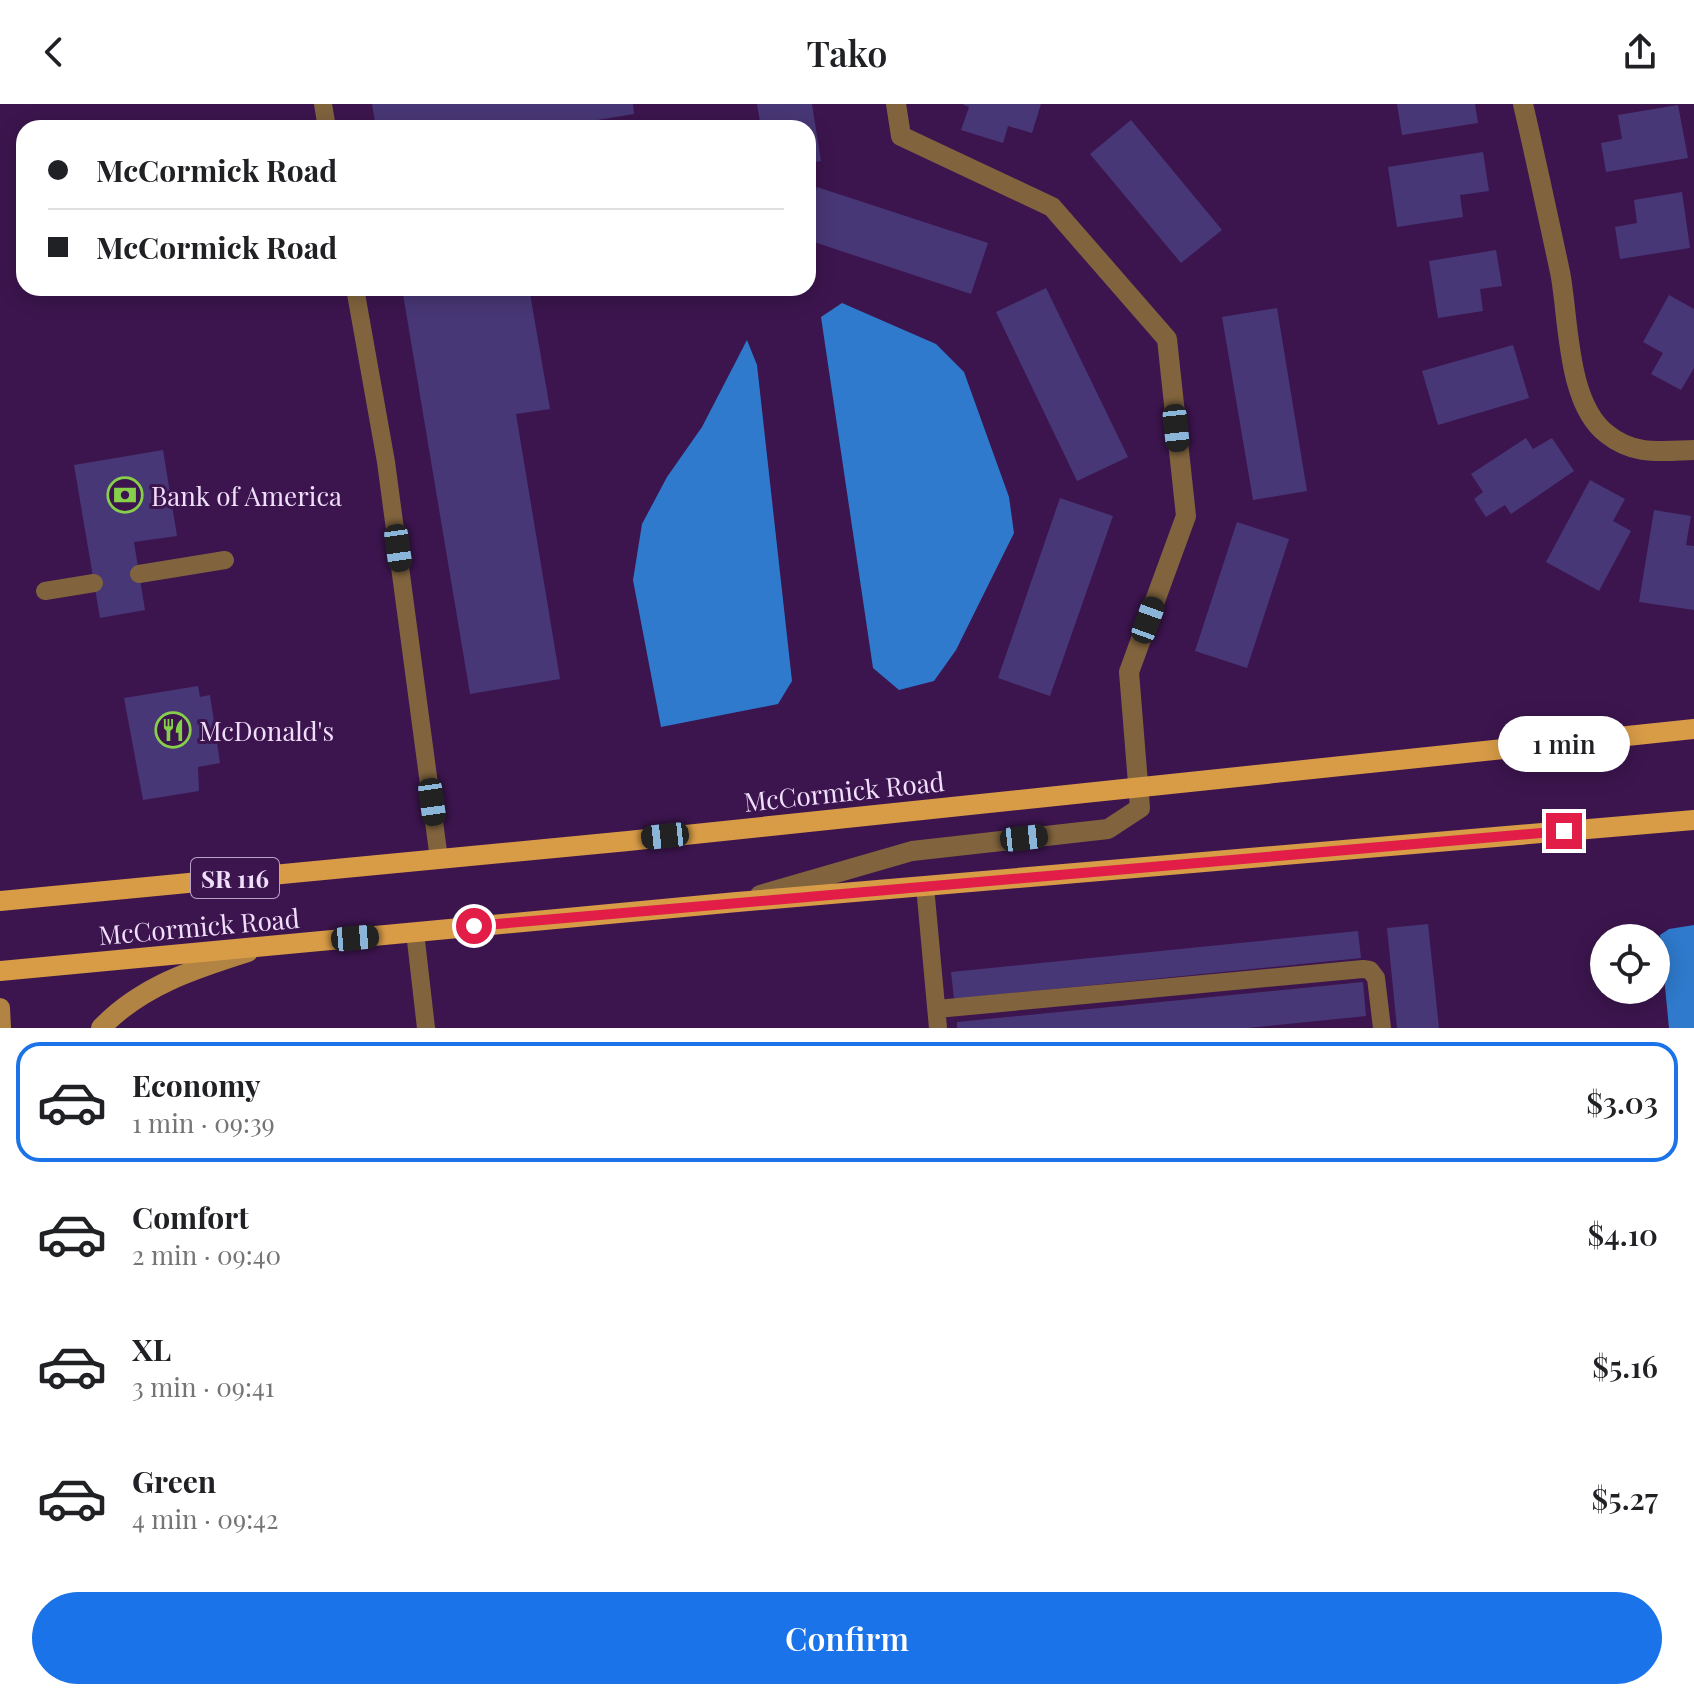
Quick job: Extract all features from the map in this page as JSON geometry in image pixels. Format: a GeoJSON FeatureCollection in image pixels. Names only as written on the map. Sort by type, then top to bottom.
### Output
{"type":"FeatureCollection","features":[{"type":"Feature","properties":{"kind":"main road","name":"McCormick Road"},"geometry":{"type":"LineString","coordinates":[[0,901],[439,859],[1694,729]]}},
{"type":"Feature","properties":{"kind":"main road","name":"McCormick Road"},"geometry":{"type":"LineString","coordinates":[[0,971],[737,902],[1694,820]]}},
{"type":"Feature","properties":{"kind":"main road"},"geometry":{"type":"LineString","coordinates":[[101,1028],[115,1013],[177,975],[267,946]]}},
{"type":"Feature","properties":{"kind":"main road"},"geometry":{"type":"LineString","coordinates":[[0,1008],[1,1028]]}},
{"type":"Feature","properties":{"kind":"street"},"geometry":{"type":"LineString","coordinates":[[737,902],[912,851],[1108,829],[1140,808],[1141,786],[1129,672],[1186,516],[1167,339],[1052,207],[901,136],[896,104]]}},
{"type":"Feature","properties":{"kind":"street"},"geometry":{"type":"LineString","coordinates":[[1523,104],[1560,272],[1568,350],[1585,403],[1604,433],[1636,452],[1694,450]]}},
{"type":"Feature","properties":{"kind":"lane"},"geometry":{"type":"LineString","coordinates":[[356,296],[386,462],[439,859]]}},
{"type":"Feature","properties":{"kind":"lane"},"geometry":{"type":"LineString","coordinates":[[139,574],[225,560]]}},
{"type":"Feature","properties":{"kind":"lane"},"geometry":{"type":"LineString","coordinates":[[45,591],[94,583]]}},
{"type":"Feature","properties":{"kind":"lane"},"geometry":{"type":"LineString","coordinates":[[925,886],[938,1019],[1363,969],[1370,970],[1376,978],[1382,1028],[1373,1028]]}},
{"type":"Feature","properties":{"kind":"lane"},"geometry":{"type":"LineString","coordinates":[[415,932],[426,1028]]}},
{"type":"Feature","properties":{"kind":"water"},"geometry":{"type":"Polygon","coordinates":[[[842,303],[936,344],[964,372],[1009,497],[1014,533],[956,650],[934,681],[899,690],[873,668],[821,317],[842,303]]]}},
{"type":"Feature","properties":{"kind":"water"},"geometry":{"type":"Polygon","coordinates":[[[747,340],[757,365],[792,681],[778,704],[661,727],[633,580],[642,524],[667,477],[702,427],[747,340]]]}},
{"type":"Feature","properties":{"kind":"water"},"geometry":{"type":"Polygon","coordinates":[[[1694,925],[1694,1028],[1669,1028],[1667,1004],[1670,1004],[1670,929],[1694,925]]]}},
{"type":"Feature","properties":{"kind":"building"},"geometry":{"type":"Polygon","coordinates":[[[372,104],[633,104],[634,114],[598,120],[375,120],[372,104]]]}},
{"type":"Feature","properties":{"kind":"building"},"geometry":{"type":"Polygon","coordinates":[[[757,104],[812,104],[815,120],[760,120],[757,104]]]}},
{"type":"Feature","properties":{"kind":"building"},"geometry":{"type":"Polygon","coordinates":[[[962,104],[1041,104],[1032,133],[1008,126],[1003,143],[961,130],[969,107],[962,104]]]}},
{"type":"Feature","properties":{"kind":"building"},"geometry":{"type":"Polygon","coordinates":[[[1397,104],[1475,104],[1478,123],[1402,135],[1397,104]]]}},
{"type":"Feature","properties":{"kind":"building"},"geometry":{"type":"Polygon","coordinates":[[[1678,105],[1688,158],[1606,172],[1601,143],[1622,139],[1618,115],[1678,105]]]}},
{"type":"Feature","properties":{"kind":"building"},"geometry":{"type":"Polygon","coordinates":[[[1131,120],[1222,230],[1181,263],[1090,154],[1131,120]]]}},
{"type":"Feature","properties":{"kind":"building"},"geometry":{"type":"Polygon","coordinates":[[[816,129],[821,161],[816,162],[816,129]]]}},
{"type":"Feature","properties":{"kind":"building"},"geometry":{"type":"Polygon","coordinates":[[[1483,152],[1489,191],[1460,195],[1463,217],[1397,227],[1388,167],[1483,152]]]}},
{"type":"Feature","properties":{"kind":"building"},"geometry":{"type":"Polygon","coordinates":[[[817,187],[988,243],[971,294],[816,243],[817,187]]]}},
{"type":"Feature","properties":{"kind":"building"},"geometry":{"type":"Polygon","coordinates":[[[1682,192],[1690,248],[1620,259],[1615,227],[1637,223],[1634,200],[1682,192]]]}},
{"type":"Feature","properties":{"kind":"building"},"geometry":{"type":"Polygon","coordinates":[[[1496,250],[1502,286],[1480,289],[1483,311],[1438,318],[1429,261],[1496,250]]]}},
{"type":"Feature","properties":{"kind":"building"},"geometry":{"type":"Polygon","coordinates":[[[1046,288],[1128,457],[1077,481],[996,312],[1046,288]]]}},
{"type":"Feature","properties":{"kind":"building"},"geometry":{"type":"Polygon","coordinates":[[[1669,295],[1694,309],[1694,368],[1681,390],[1651,374],[1663,353],[1643,342],[1669,295]]]}},
{"type":"Feature","properties":{"kind":"building"},"geometry":{"type":"Polygon","coordinates":[[[403,296],[530,296],[550,409],[516,414],[560,679],[470,694],[403,296]]]}},
{"type":"Feature","properties":{"kind":"building"},"geometry":{"type":"Polygon","coordinates":[[[1277,308],[1307,491],[1253,500],[1222,317],[1277,308]]]}},
{"type":"Feature","properties":{"kind":"building"},"geometry":{"type":"Polygon","coordinates":[[[1513,345],[1529,398],[1438,425],[1422,371],[1513,345]]]}},
{"type":"Feature","properties":{"kind":"building"},"geometry":{"type":"Polygon","coordinates":[[[1526,438],[1533,449],[1552,438],[1574,471],[1511,514],[1505,505],[1486,517],[1474,499],[1483,492],[1471,474],[1526,438]]]}},
{"type":"Feature","properties":{"kind":"building"},"geometry":{"type":"Polygon","coordinates":[[[163,450],[177,536],[134,542],[145,610],[100,618],[74,465],[163,450]]]}},
{"type":"Feature","properties":{"kind":"building"},"geometry":{"type":"Polygon","coordinates":[[[1590,480],[1625,499],[1613,521],[1631,531],[1599,591],[1546,562],[1590,480]]]}},
{"type":"Feature","properties":{"kind":"building"},"geometry":{"type":"Polygon","coordinates":[[[1060,498],[1113,516],[1050,696],[998,678],[1060,498]]]}},
{"type":"Feature","properties":{"kind":"building"},"geometry":{"type":"Polygon","coordinates":[[[1654,510],[1691,516],[1686,545],[1694,546],[1694,610],[1639,602],[1654,510]]]}},
{"type":"Feature","properties":{"kind":"building"},"geometry":{"type":"Polygon","coordinates":[[[1237,522],[1289,539],[1247,668],[1195,651],[1237,522]]]}},
{"type":"Feature","properties":{"kind":"building","name":"McDonald's"},"geometry":{"type":"Polygon","coordinates":[[[198,686],[200,697],[210,695],[220,763],[198,767],[199,791],[143,800],[124,698],[198,686]]]}},
{"type":"Feature","properties":{"kind":"building"},"geometry":{"type":"Polygon","coordinates":[[[1428,924],[1439,1028],[1397,1028],[1387,928],[1428,924]]]}},
{"type":"Feature","properties":{"kind":"building"},"geometry":{"type":"Polygon","coordinates":[[[1358,931],[1361,958],[954,999],[951,972],[1358,931]]]}},
{"type":"Feature","properties":{"kind":"building"},"geometry":{"type":"Polygon","coordinates":[[[1363,982],[1366,1016],[1248,1028],[957,1028],[957,1022],[1363,982]]]}},
{"type":"Feature","properties":{"kind":"place","name":"Bank of America"},"geometry":{"type":"Point","coordinates":[125,495]}},
{"type":"Feature","properties":{"kind":"place","name":"McDonald's"},"geometry":{"type":"Point","coordinates":[173,730]}},
{"type":"Feature","properties":{"kind":"route"},"geometry":{"type":"LineString","coordinates":[[474,926],[1564,831]]}}]}
